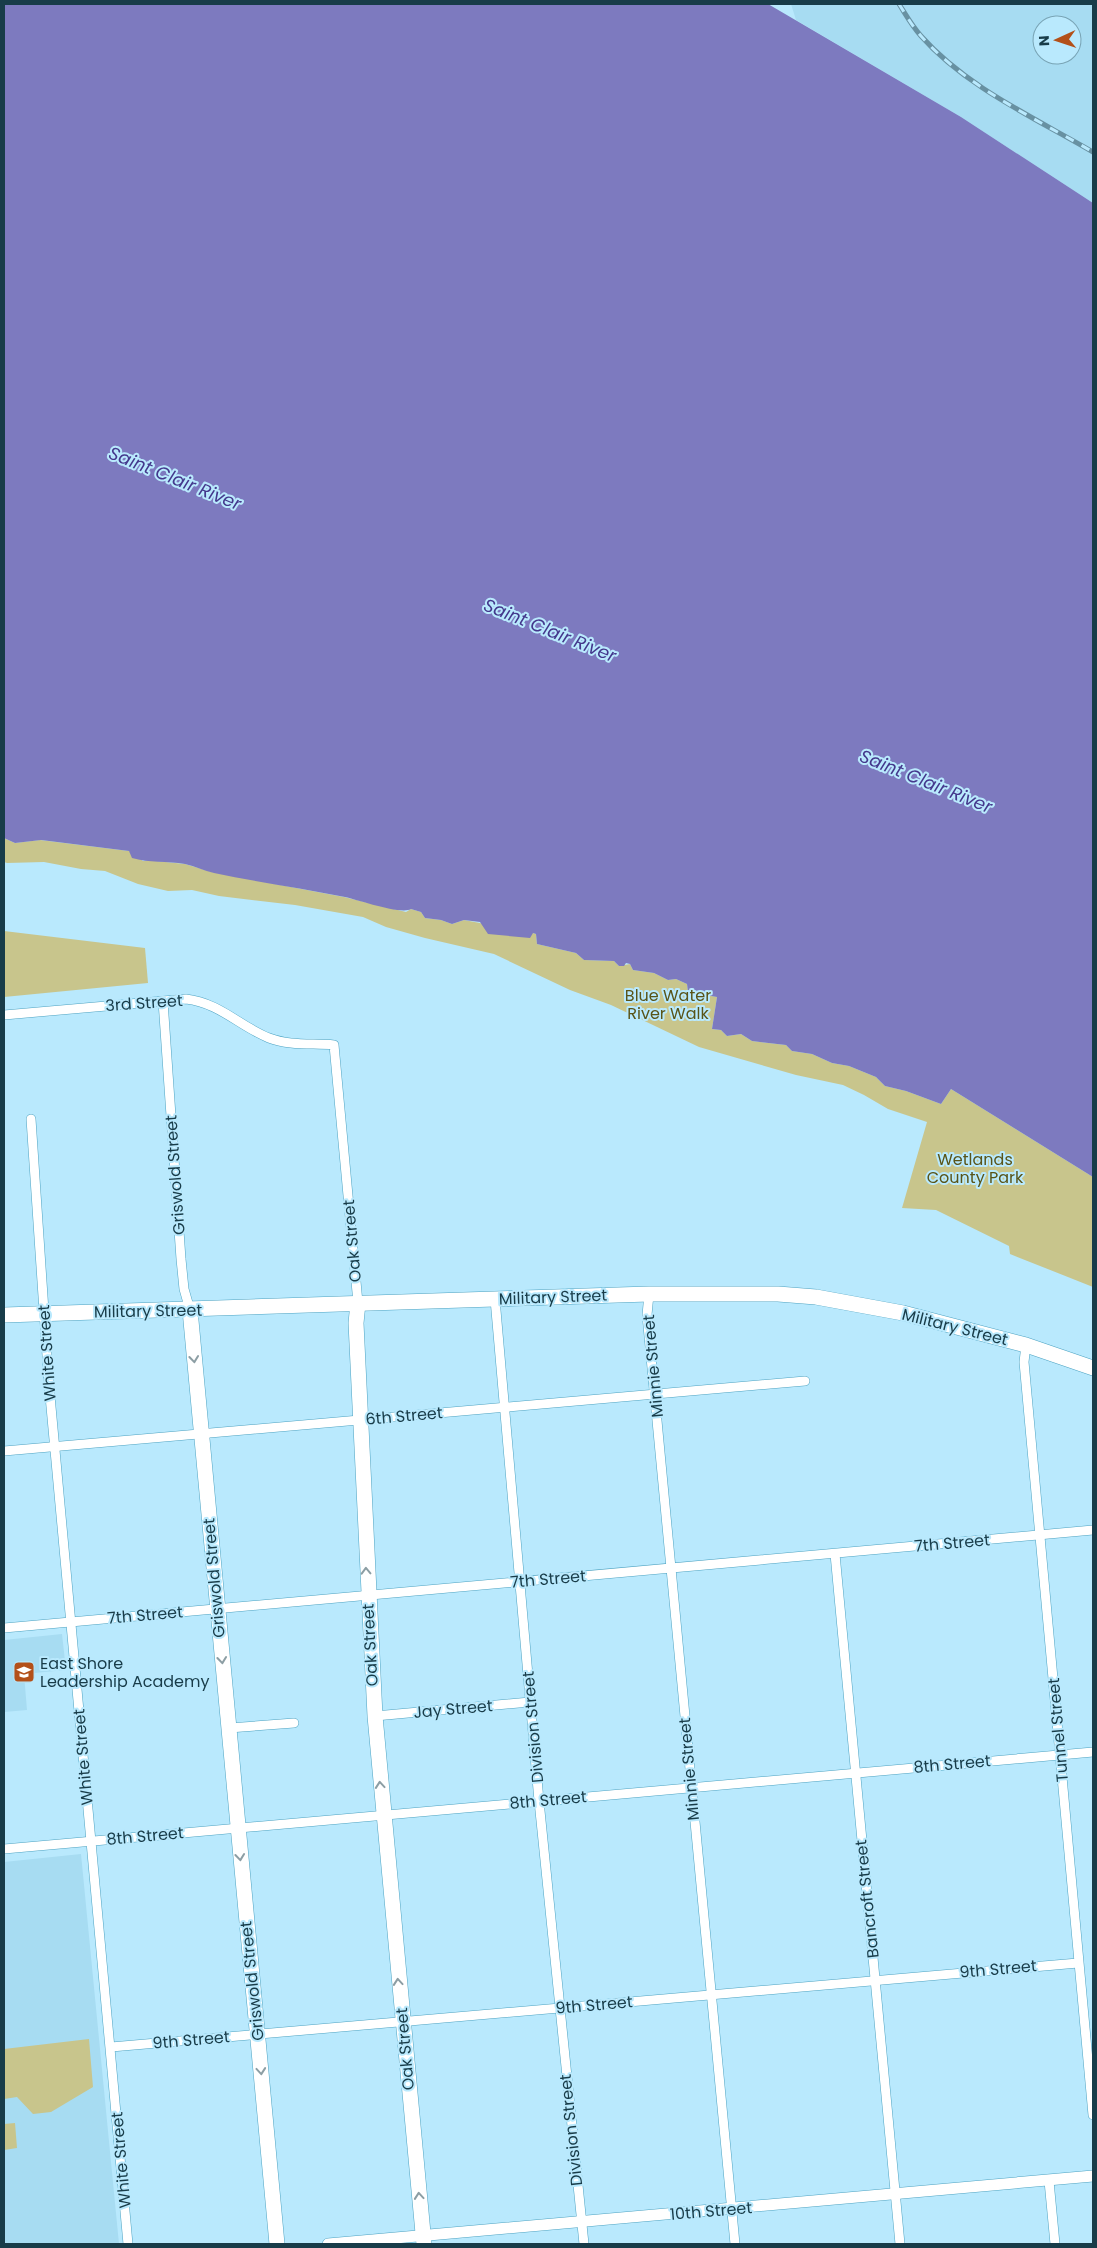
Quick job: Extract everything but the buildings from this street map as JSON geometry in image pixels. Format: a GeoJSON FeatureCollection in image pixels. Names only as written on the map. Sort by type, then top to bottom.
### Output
{"type":"FeatureCollection","features":[{"type":"Feature","properties":{"kind":"main road","name":"Military Street"},"geometry":{"type":"LineString","coordinates":[[4,1315],[649,1294],[778,1294],[816,1297],[904,1313],[1026,1344],[1093,1368]]}},
{"type":"Feature","properties":{"kind":"main road","name":"Oak Street"},"geometry":{"type":"LineString","coordinates":[[358,1303],[356,1323],[374,1716],[423,2240]]}},
{"type":"Feature","properties":{"kind":"main road","name":"Griswold Street"},"geometry":{"type":"LineString","coordinates":[[190,1310],[216,1608],[277,2244]]}},
{"type":"Feature","properties":{"kind":"street","name":"3rd Street"},"geometry":{"type":"LineString","coordinates":[[4,1015],[186,999],[201,1000],[217,1007],[267,1037],[283,1042],[334,1045]]}},
{"type":"Feature","properties":{"kind":"street","name":"Griswold Street"},"geometry":{"type":"LineString","coordinates":[[163,1001],[181,1259],[184,1289],[190,1310]]}},
{"type":"Feature","properties":{"kind":"street","name":"Oak Street"},"geometry":{"type":"LineString","coordinates":[[334,1045],[358,1303]]}},
{"type":"Feature","properties":{"kind":"street","name":"White Street"},"geometry":{"type":"LineString","coordinates":[[31,1120],[55,1447],[128,2244]]}},
{"type":"Feature","properties":{"kind":"street","name":"Minnie Street"},"geometry":{"type":"LineString","coordinates":[[649,1294],[647,1315],[730,2210],[735,2244]]}},
{"type":"Feature","properties":{"kind":"street","name":"Division Street"},"geometry":{"type":"LineString","coordinates":[[495,1299],[539,1801],[580,2223],[584,2244]]}},
{"type":"Feature","properties":{"kind":"street","name":"Tunnel Street"},"geometry":{"type":"LineString","coordinates":[[1026,1344],[1024,1361],[1093,2115]]}},
{"type":"Feature","properties":{"kind":"street","name":"6th Street"},"geometry":{"type":"LineString","coordinates":[[4,1451],[805,1381]]}},
{"type":"Feature","properties":{"kind":"street","name":"7th Street"},"geometry":{"type":"LineString","coordinates":[[4,1628],[1093,1530]]}},
{"type":"Feature","properties":{"kind":"street","name":"Bancroft Street"},"geometry":{"type":"LineString","coordinates":[[835,1554],[854,1773],[900,2244]]}},
{"type":"Feature","properties":{"kind":"street","name":"Jay Street"},"geometry":{"type":"LineString","coordinates":[[374,1716],[530,1702]]}},
{"type":"Feature","properties":{"kind":"street"},"geometry":{"type":"LineString","coordinates":[[229,1728],[294,1723]]}},
{"type":"Feature","properties":{"kind":"street","name":"8th Street"},"geometry":{"type":"LineString","coordinates":[[4,1849],[1093,1752]]}},
{"type":"Feature","properties":{"kind":"street","name":"9th Street"},"geometry":{"type":"LineString","coordinates":[[111,2047],[874,1979],[1078,1963]]}},
{"type":"Feature","properties":{"kind":"street","name":"10th Street"},"geometry":{"type":"LineString","coordinates":[[328,2244],[423,2240],[580,2223],[1093,2176]]}},
{"type":"Feature","properties":{"kind":"street"},"geometry":{"type":"LineString","coordinates":[[1049,2180],[1055,2244]]}},
{"type":"Feature","properties":{"kind":"shaded area"},"geometry":{"type":"Polygon","coordinates":[[[791,4],[1093,4],[1093,203],[961,117],[796,20],[791,4]]]}},
{"type":"Feature","properties":{"kind":"shaded area","name":"East Shore Leadership Academy"},"geometry":{"type":"Polygon","coordinates":[[[62,1634],[66,1670],[24,1674],[27,1710],[4,1712],[4,1640],[62,1634]]]}},
{"type":"Feature","properties":{"kind":"shaded area"},"geometry":{"type":"Polygon","coordinates":[[[81,1854],[119,2244],[4,2244],[4,1862],[81,1854]]]}},
{"type":"Feature","properties":{"kind":"green space"},"geometry":{"type":"Polygon","coordinates":[[[4,838],[15,843],[40,840],[129,851],[143,861],[185,864],[212,872],[344,897],[406,912],[411,909],[421,912],[425,918],[441,920],[452,924],[464,920],[533,933],[536,934],[537,944],[576,953],[584,960],[614,961],[619,966],[630,964],[633,970],[654,973],[668,980],[676,979],[687,984],[688,992],[717,997],[712,1029],[721,1030],[727,1036],[741,1034],[752,1041],[786,1045],[792,1051],[812,1054],[832,1063],[849,1066],[876,1077],[885,1086],[906,1091],[941,1104],[951,1089],[1093,1177],[1093,1287],[1010,1254],[1009,1246],[936,1210],[902,1208],[927,1122],[888,1109],[843,1085],[796,1075],[699,1047],[611,1005],[570,990],[494,954],[386,927],[363,917],[295,905],[219,896],[192,890],[168,891],[138,884],[105,871],[81,869],[44,862],[7,863],[4,862],[4,838]]]}},
{"type":"Feature","properties":{"kind":"green space"},"geometry":{"type":"Polygon","coordinates":[[[4,931],[145,948],[148,983],[4,997],[4,931]]]}},
{"type":"Feature","properties":{"kind":"green space"},"geometry":{"type":"Polygon","coordinates":[[[89,2039],[93,2087],[51,2112],[33,2114],[17,2097],[4,2099],[4,2049],[89,2039]]]}},
{"type":"Feature","properties":{"kind":"green space"},"geometry":{"type":"Polygon","coordinates":[[[15,2123],[17,2148],[4,2150],[4,2124],[15,2123]]]}},
{"type":"Feature","properties":{"kind":"water","name":"Saint Clair River"},"geometry":{"type":"Polygon","coordinates":[[[4,4],[768,4],[961,117],[1093,203],[1093,1177],[951,1089],[941,1104],[906,1091],[885,1086],[876,1077],[849,1066],[832,1063],[812,1054],[792,1051],[786,1045],[752,1041],[741,1034],[727,1036],[721,1030],[712,1029],[717,997],[688,992],[687,984],[676,979],[668,980],[654,973],[633,970],[630,964],[626,963],[624,966],[619,966],[614,961],[584,960],[576,953],[537,944],[536,934],[533,933],[530,938],[488,934],[480,922],[464,920],[452,924],[441,920],[425,918],[421,912],[411,909],[389,909],[345,897],[214,873],[185,864],[138,860],[132,858],[129,851],[41,840],[15,843],[4,838],[4,4]]]}},
{"type":"Feature","properties":{"kind":"railway"},"geometry":{"type":"LineString","coordinates":[[899,4],[921,36],[959,71],[1025,114],[1093,152]]}},
{"type":"Feature","properties":{"kind":"place","name":"East Shore Leadership Academy"},"geometry":{"type":"Point","coordinates":[24,1672]}},
{"type":"Feature","properties":{"kind":"park label","name":"Blue Water River Walk"},"geometry":{"type":"Point","coordinates":[668,1004]}},
{"type":"Feature","properties":{"kind":"park label","name":"Wetlands County Park"},"geometry":{"type":"Point","coordinates":[975,1168]}}]}
